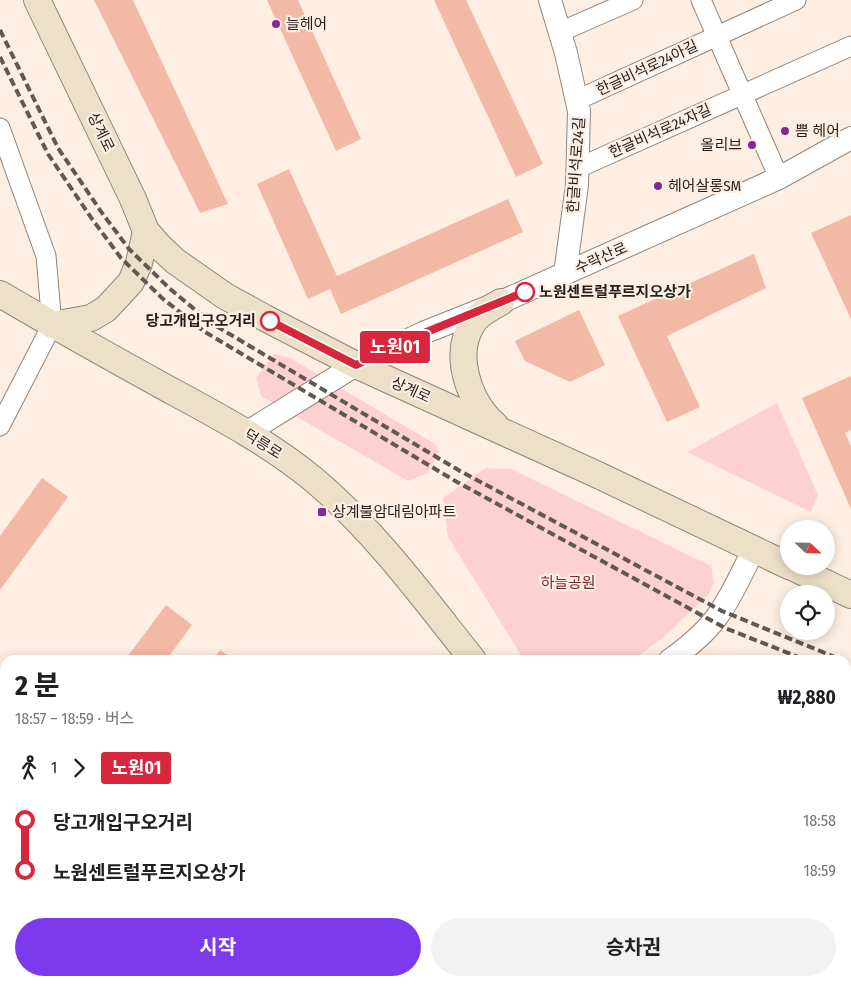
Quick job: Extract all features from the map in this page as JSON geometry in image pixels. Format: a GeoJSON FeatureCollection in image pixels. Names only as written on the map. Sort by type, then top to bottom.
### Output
{"type":"FeatureCollection","features":[{"type":"Feature","properties":{"kind":"main road","name":"상계로"},"geometry":{"type":"LineString","coordinates":[[37,0],[133,199],[146,231],[175,261],[217,290],[265,318],[356,365],[499,429],[780,562]]}},
{"type":"Feature","properties":{"kind":"main road"},"geometry":{"type":"LineString","coordinates":[[52,325],[90,318],[106,310],[131,282],[139,263],[146,231]]}},
{"type":"Feature","properties":{"kind":"main road","name":"덕릉로"},"geometry":{"type":"LineString","coordinates":[[0,294],[246,433],[313,479],[347,510],[387,552],[469,655]]}},
{"type":"Feature","properties":{"kind":"main road"},"geometry":{"type":"LineString","coordinates":[[499,429],[487,418],[473,396],[463,354],[464,341],[474,321],[501,302]]}},
{"type":"Feature","properties":{"kind":"main road","name":"상계로"},"geometry":{"type":"LineString","coordinates":[[808,575],[851,596]]}},
{"type":"Feature","properties":{"kind":"street","name":"한글비석로24길"},"geometry":{"type":"LineString","coordinates":[[550,0],[580,112],[577,185],[565,274]]}},
{"type":"Feature","properties":{"kind":"street"},"geometry":{"type":"LineString","coordinates":[[560,32],[633,0]]}},
{"type":"Feature","properties":{"kind":"street"},"geometry":{"type":"LineString","coordinates":[[701,0],[717,36]]}},
{"type":"Feature","properties":{"kind":"street","name":"한글비석로24아길"},"geometry":{"type":"LineString","coordinates":[[577,100],[796,0]]}},
{"type":"Feature","properties":{"kind":"street","name":"한글비석로24아길"},"geometry":{"type":"LineString","coordinates":[[717,36],[743,95]]}},
{"type":"Feature","properties":{"kind":"street","name":"한글비석로24자길"},"geometry":{"type":"LineString","coordinates":[[578,168],[851,46]]}},
{"type":"Feature","properties":{"kind":"street"},"geometry":{"type":"LineString","coordinates":[[743,95],[779,178]]}},
{"type":"Feature","properties":{"kind":"street"},"geometry":{"type":"LineString","coordinates":[[0,128],[46,256],[52,325],[0,426]]}},
{"type":"Feature","properties":{"kind":"street","name":"수락산로"},"geometry":{"type":"LineString","coordinates":[[246,433],[356,365],[424,333],[501,302],[779,178],[851,138]]}},
{"type":"Feature","properties":{"kind":"street"},"geometry":{"type":"LineString","coordinates":[[676,655],[703,634],[717,618],[729,599],[754,549]]}},
{"type":"Feature","properties":{"kind":"green space"},"geometry":{"type":"Polygon","coordinates":[[[274,354],[290,358],[435,444],[439,451],[428,473],[408,481],[261,396],[256,378],[274,354]]]}},
{"type":"Feature","properties":{"kind":"green space"},"geometry":{"type":"Polygon","coordinates":[[[777,403],[818,495],[811,512],[687,452],[777,403]]]}},
{"type":"Feature","properties":{"kind":"green space","name":"하늘공원"},"geometry":{"type":"Polygon","coordinates":[[[486,468],[511,469],[711,566],[714,583],[708,595],[665,636],[640,655],[521,655],[448,537],[443,498],[486,468]]]}},
{"type":"Feature","properties":{"kind":"building"},"geometry":{"type":"Polygon","coordinates":[[[94,0],[133,0],[228,204],[200,213],[94,0]]]}},
{"type":"Feature","properties":{"kind":"building"},"geometry":{"type":"Polygon","coordinates":[[[267,0],[298,0],[361,139],[336,151],[267,0]]]}},
{"type":"Feature","properties":{"kind":"building"},"geometry":{"type":"Polygon","coordinates":[[[434,0],[466,0],[543,164],[516,177],[434,0]]]}},
{"type":"Feature","properties":{"kind":"building"},"geometry":{"type":"Polygon","coordinates":[[[289,169],[337,276],[508,199],[523,232],[341,314],[330,289],[308,299],[257,184],[289,169]]]}},
{"type":"Feature","properties":{"kind":"building"},"geometry":{"type":"Polygon","coordinates":[[[851,215],[851,319],[811,233],[851,215]]]}},
{"type":"Feature","properties":{"kind":"building"},"geometry":{"type":"Polygon","coordinates":[[[754,254],[766,288],[667,336],[700,407],[667,422],[618,316],[754,254]]]}},
{"type":"Feature","properties":{"kind":"building"},"geometry":{"type":"Polygon","coordinates":[[[579,310],[605,365],[570,382],[525,361],[515,341],[579,310]]]}},
{"type":"Feature","properties":{"kind":"building"},"geometry":{"type":"Polygon","coordinates":[[[851,376],[851,430],[845,433],[851,446],[851,509],[802,398],[851,376]]]}},
{"type":"Feature","properties":{"kind":"building"},"geometry":{"type":"Polygon","coordinates":[[[42,478],[68,497],[0,590],[0,536],[42,478]]]}},
{"type":"Feature","properties":{"kind":"building"},"geometry":{"type":"Polygon","coordinates":[[[166,605],[192,625],[170,655],[129,655],[166,605]]]}},
{"type":"Feature","properties":{"kind":"building"},"geometry":{"type":"Polygon","coordinates":[[[220,650],[227,655],[216,655],[220,650]]]}},
{"type":"Feature","properties":{"kind":"railway"},"geometry":{"type":"LineString","coordinates":[[0,30],[58,148],[102,213],[129,249],[169,288],[211,323],[460,471],[722,611],[830,655]]}},
{"type":"Feature","properties":{"kind":"railway"},"geometry":{"type":"LineString","coordinates":[[0,57],[48,154],[121,258],[162,298],[205,332],[457,482],[725,628],[793,655]]}},
{"type":"Feature","properties":{"kind":"bus line","name":"노원01"},"geometry":{"type":"LineString","coordinates":[[270,321],[356,365],[424,333],[525,292]]}},
{"type":"Feature","properties":{"kind":"place","name":"늘헤어"},"geometry":{"type":"Point","coordinates":[276,24]}},
{"type":"Feature","properties":{"kind":"place","name":"쁨 헤어"},"geometry":{"type":"Point","coordinates":[785,131]}},
{"type":"Feature","properties":{"kind":"place","name":"올리브"},"geometry":{"type":"Point","coordinates":[752,145]}},
{"type":"Feature","properties":{"kind":"place","name":"헤어살롱SM"},"geometry":{"type":"Point","coordinates":[658,186]}},
{"type":"Feature","properties":{"kind":"place","name":"노원센트럴푸르지오상가"},"geometry":{"type":"Point","coordinates":[525,292]}},
{"type":"Feature","properties":{"kind":"place","name":"당고개입구오거리"},"geometry":{"type":"Point","coordinates":[270,321]}},
{"type":"Feature","properties":{"kind":"place","name":"상계불암대림아파트"},"geometry":{"type":"Point","coordinates":[322,512]}}]}
